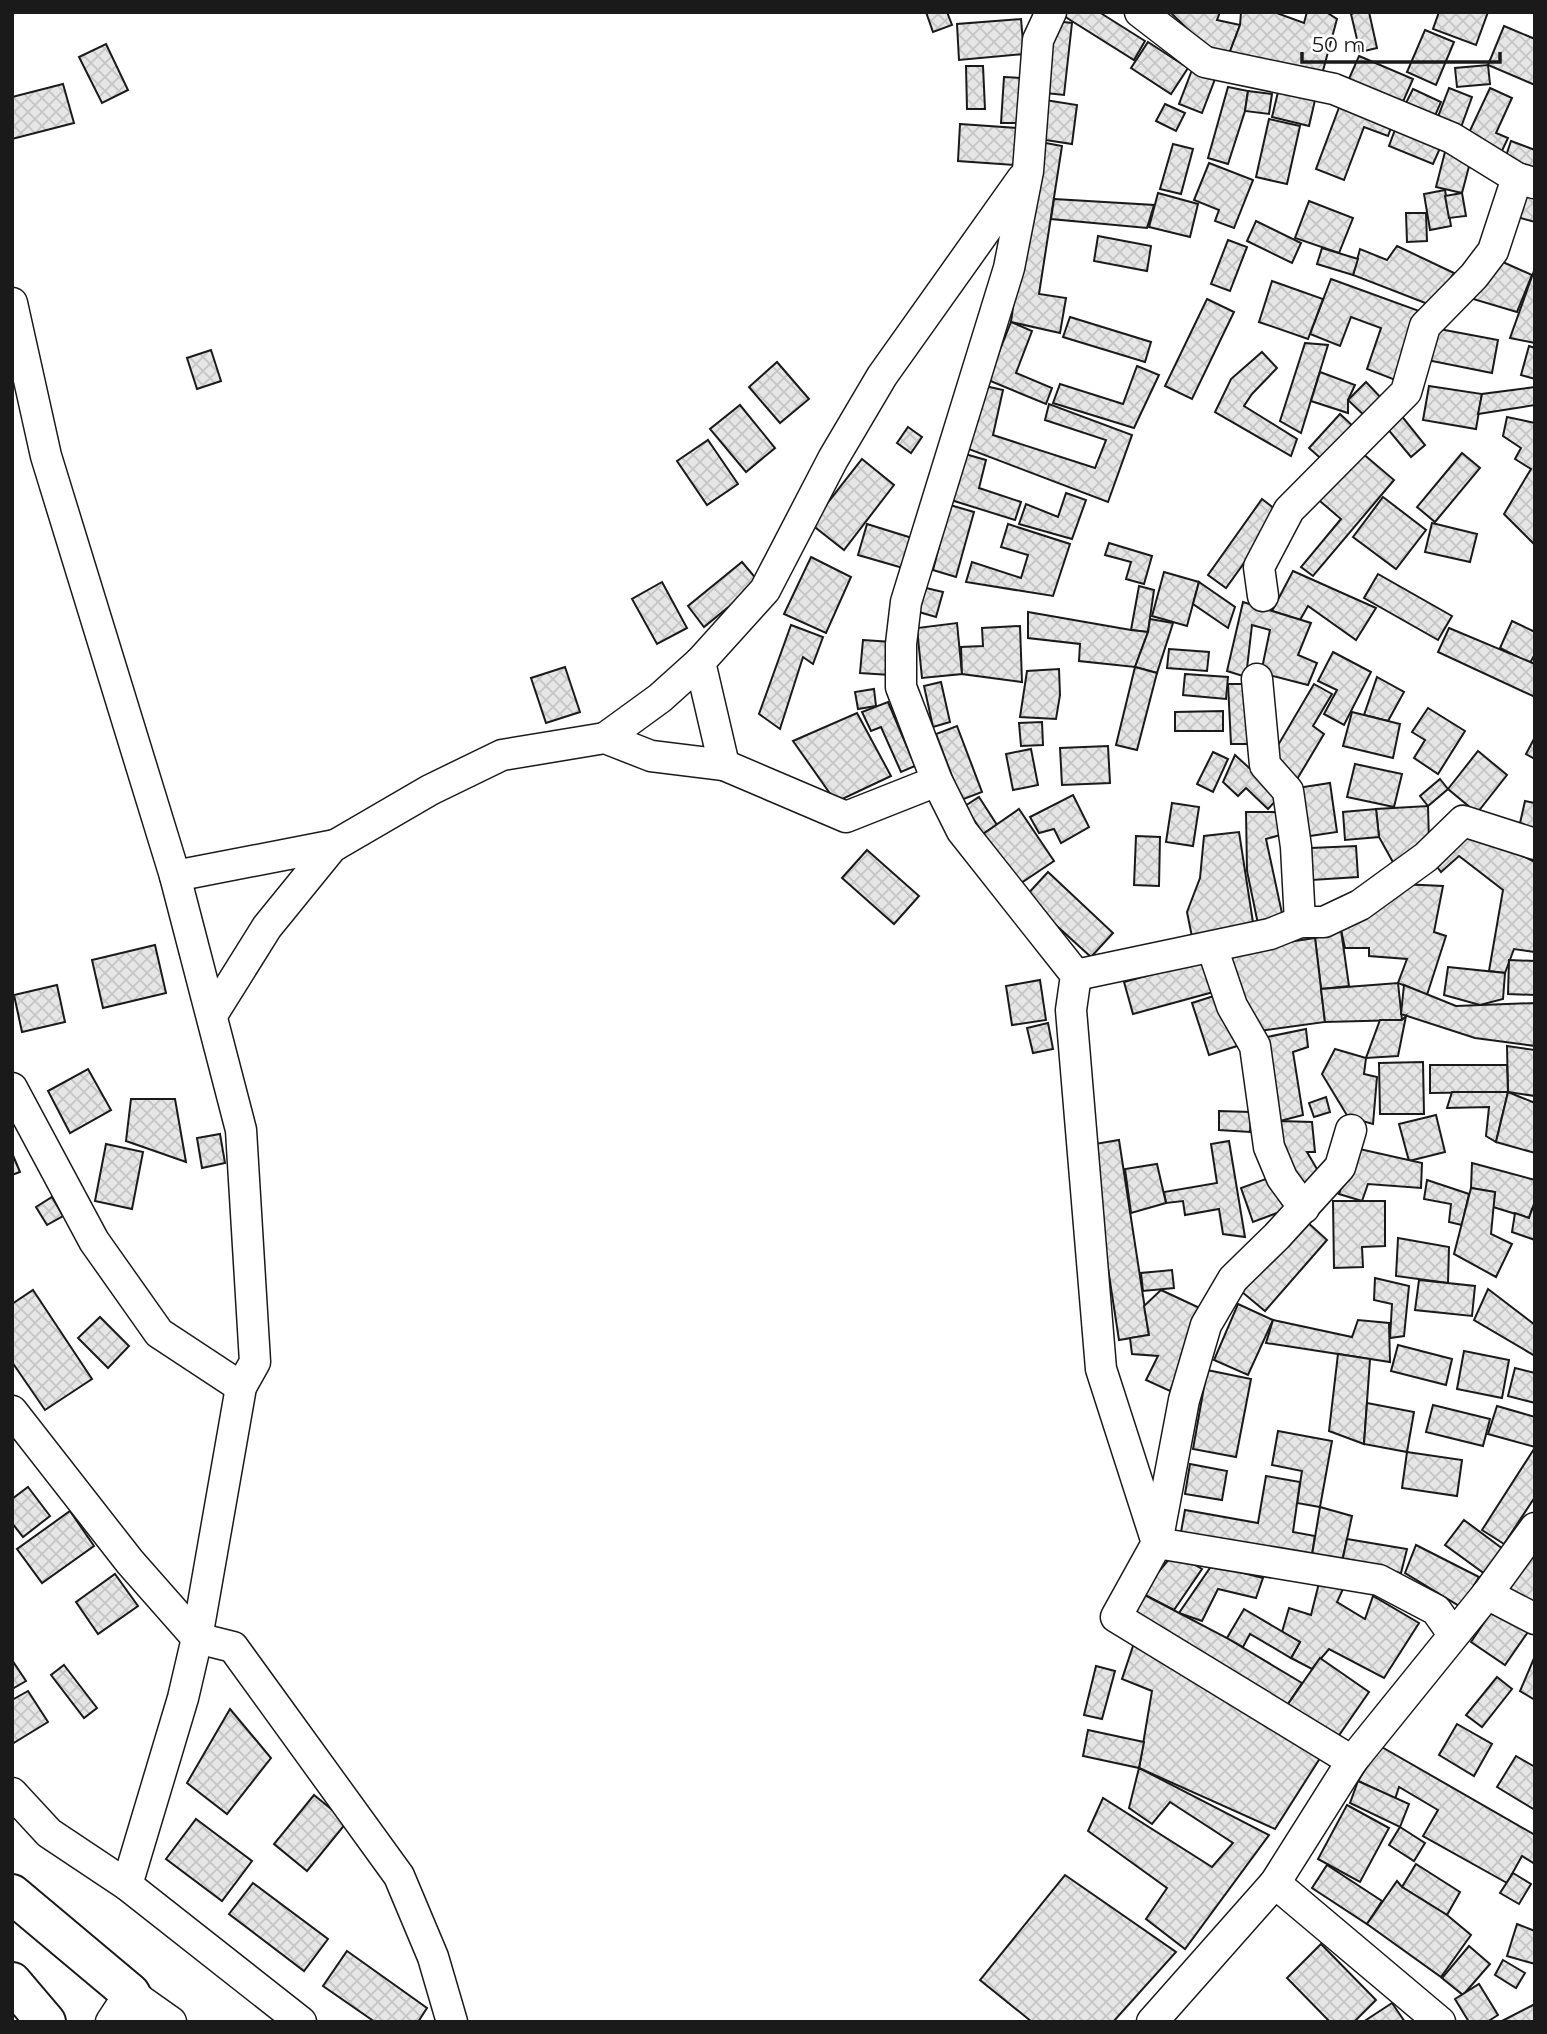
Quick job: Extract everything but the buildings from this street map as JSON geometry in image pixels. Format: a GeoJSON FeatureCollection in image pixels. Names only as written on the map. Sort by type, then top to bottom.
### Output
{"type":"FeatureCollection","features":[{"type":"Feature","properties":{"kind":"main road"},"geometry":{"type":"LineString","coordinates":[[12,1894],[129,2012]]}},
{"type":"Feature","properties":{"kind":"main road"},"geometry":{"type":"LineString","coordinates":[[14,1987],[46,2022]]}},
{"type":"Feature","properties":{"kind":"street"},"geometry":{"type":"LineString","coordinates":[[1051,12],[1038,40],[1028,171],[1009,268],[906,602],[901,644],[901,687],[937,780],[962,831],[1076,975],[1071,1010],[1101,1369],[1157,1543]]}},
{"type":"Feature","properties":{"kind":"street"},"geometry":{"type":"LineString","coordinates":[[1140,12],[1205,62],[1334,89],[1452,138],[1526,181],[1493,251],[1475,276],[1425,326],[1406,391],[1290,510],[1259,567],[1262,596]]}},
{"type":"Feature","properties":{"kind":"street"},"geometry":{"type":"LineString","coordinates":[[175,876],[335,845],[430,790],[502,755],[605,738],[660,698],[700,662],[765,590],[833,459],[883,376],[1028,171]]}},
{"type":"Feature","properties":{"kind":"street"},"geometry":{"type":"LineString","coordinates":[[12,303],[46,456],[175,876],[241,1130],[255,1362],[241,1387],[197,1638],[183,1698],[127,1885]]}},
{"type":"Feature","properties":{"kind":"street"},"geometry":{"type":"LineString","coordinates":[[700,662],[724,765]]}},
{"type":"Feature","properties":{"kind":"street"},"geometry":{"type":"LineString","coordinates":[[1257,679],[1265,765],[1288,791],[1296,847],[1300,922]]}},
{"type":"Feature","properties":{"kind":"street"},"geometry":{"type":"LineString","coordinates":[[605,738],[651,756],[724,765],[846,817],[937,780]]}},
{"type":"Feature","properties":{"kind":"street"},"geometry":{"type":"LineString","coordinates":[[1076,975],[1270,934],[1300,922],[1324,922],[1360,905],[1426,857],[1463,821],[1535,845]]}},
{"type":"Feature","properties":{"kind":"street"},"geometry":{"type":"LineString","coordinates":[[212,1015],[267,927],[335,845]]}},
{"type":"Feature","properties":{"kind":"street"},"geometry":{"type":"LineString","coordinates":[[1212,947],[1232,1006],[1255,1046],[1269,1147],[1282,1178],[1304,1208]]}},
{"type":"Feature","properties":{"kind":"street"},"geometry":{"type":"LineString","coordinates":[[12,1088],[94,1241],[159,1333],[241,1387]]}},
{"type":"Feature","properties":{"kind":"street"},"geometry":{"type":"LineString","coordinates":[[1351,1130],[1340,1167],[1304,1208],[1233,1279],[1206,1325],[1184,1400],[1157,1543],[1116,1617],[1352,1761]]}},
{"type":"Feature","properties":{"kind":"street"},"geometry":{"type":"LineString","coordinates":[[12,1411],[130,1562],[197,1638],[233,1647],[400,1876],[433,1957],[452,2022]]}},
{"type":"Feature","properties":{"kind":"street"},"geometry":{"type":"LineString","coordinates":[[1152,2022],[1275,1883],[1352,1761],[1487,1594],[1535,1528]]}},
{"type":"Feature","properties":{"kind":"street"},"geometry":{"type":"LineString","coordinates":[[1157,1543],[1378,1580],[1436,1610],[1453,1634]]}},
{"type":"Feature","properties":{"kind":"street"},"geometry":{"type":"LineString","coordinates":[[1487,1594],[1535,1619]]}},
{"type":"Feature","properties":{"kind":"street"},"geometry":{"type":"LineString","coordinates":[[12,1793],[49,1833],[127,1885],[301,2022]]}},
{"type":"Feature","properties":{"kind":"street"},"geometry":{"type":"LineString","coordinates":[[1275,1883],[1440,2022]]}},
{"type":"Feature","properties":{"kind":"street"},"geometry":{"type":"LineString","coordinates":[[129,2012],[171,2022]]}}]}
